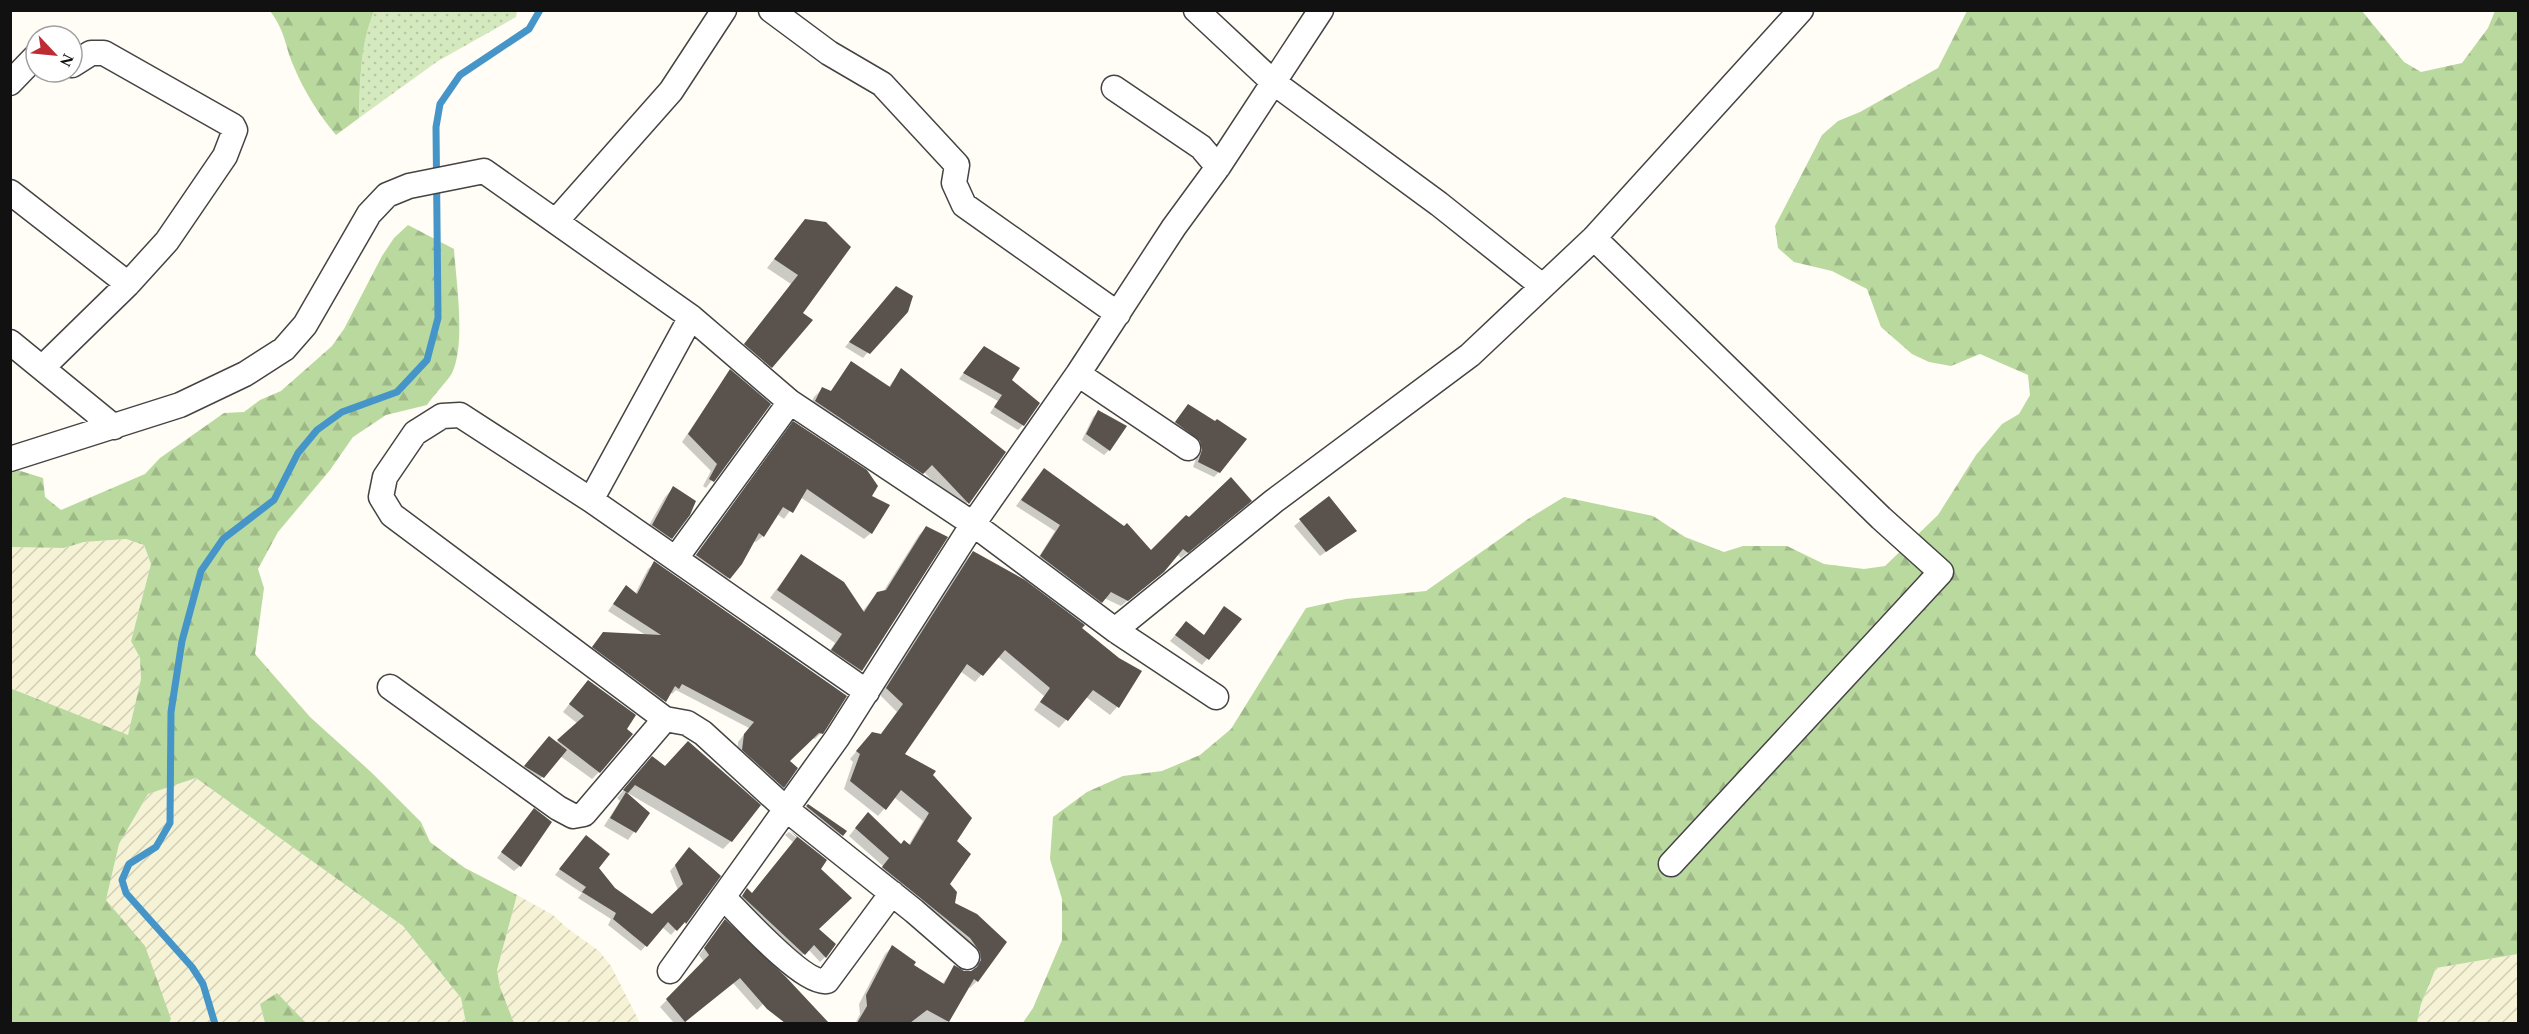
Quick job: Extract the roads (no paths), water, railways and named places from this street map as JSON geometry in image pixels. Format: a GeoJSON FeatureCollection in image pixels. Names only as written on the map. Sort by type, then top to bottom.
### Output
{"type":"FeatureCollection","features":[{"type":"Feature","properties":{"kind":"street"},"geometry":{"type":"LineString","coordinates":[[556,220],[671,91],[724,10]]}},
{"type":"Feature","properties":{"kind":"street"},"geometry":{"type":"LineString","coordinates":[[771,10],[829,53],[882,84],[957,165],[954,183],[964,206],[1118,314]]}},
{"type":"Feature","properties":{"kind":"street"},"geometry":{"type":"LineString","coordinates":[[1196,10],[1272,82],[1439,204],[1542,286]]}},
{"type":"Feature","properties":{"kind":"street"},"geometry":{"type":"LineString","coordinates":[[670,971],[867,692],[973,524],[1078,374],[1321,10]]}},
{"type":"Feature","properties":{"kind":"street"},"geometry":{"type":"LineString","coordinates":[[1115,630],[1274,501],[1470,355],[1594,238],[1801,10]]}},
{"type":"Feature","properties":{"kind":"street"},"geometry":{"type":"LineString","coordinates":[[42,369],[128,284],[172,233],[225,156],[235,130],[233,126],[105,52],[91,53],[84,57]]}},
{"type":"Feature","properties":{"kind":"street"},"geometry":{"type":"LineString","coordinates":[[10,83],[24,68]]}},
{"type":"Feature","properties":{"kind":"street"},"geometry":{"type":"LineString","coordinates":[[1114,88],[1202,147],[1218,167]]}},
{"type":"Feature","properties":{"kind":"street"},"geometry":{"type":"LineString","coordinates":[[10,459],[69,438],[114,428],[180,405],[245,374],[284,349],[305,325],[369,214],[387,195],[409,186],[484,171],[691,317],[790,402],[973,524],[1115,630],[1216,697]]}},
{"type":"Feature","properties":{"kind":"street"},"geometry":{"type":"LineString","coordinates":[[10,192],[128,284]]}},
{"type":"Feature","properties":{"kind":"street"},"geometry":{"type":"LineString","coordinates":[[1594,238],[1881,518],[1941,572],[1671,864]]}},
{"type":"Feature","properties":{"kind":"street"},"geometry":{"type":"LineString","coordinates":[[591,500],[691,317]]}},
{"type":"Feature","properties":{"kind":"street"},"geometry":{"type":"LineString","coordinates":[[10,342],[114,428]]}},
{"type":"Feature","properties":{"kind":"street"},"geometry":{"type":"LineString","coordinates":[[1078,374],[1188,448]]}},
{"type":"Feature","properties":{"kind":"street"},"geometry":{"type":"LineString","coordinates":[[676,558],[790,402]]}},
{"type":"Feature","properties":{"kind":"street"},"geometry":{"type":"LineString","coordinates":[[867,692],[591,500],[460,415],[442,416],[415,433],[385,477],[381,496],[392,515],[665,719],[687,723],[703,733],[786,809],[892,893],[967,957]]}},
{"type":"Feature","properties":{"kind":"street"},"geometry":{"type":"LineString","coordinates":[[390,687],[558,808],[573,816],[584,814],[665,719]]}},
{"type":"Feature","properties":{"kind":"street"},"geometry":{"type":"LineString","coordinates":[[723,897],[783,957],[807,976],[821,982],[826,981],[892,893]]}},
{"type":"Feature","properties":{"kind":"waterway"},"geometry":{"type":"LineString","coordinates":[[215,1024],[203,984],[192,967],[126,893],[122,880],[129,864],[156,847],[170,823],[171,712],[182,641],[201,571],[223,539],[274,500],[298,453],[317,430],[342,412],[397,392],[427,360],[438,318],[436,127],[440,104],[460,75],[529,29],[540,10]]}}]}
